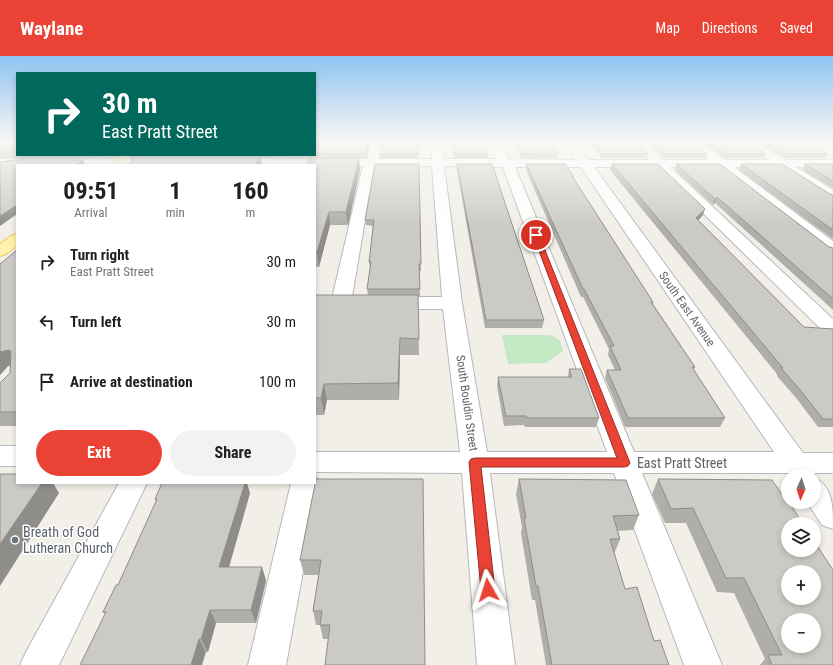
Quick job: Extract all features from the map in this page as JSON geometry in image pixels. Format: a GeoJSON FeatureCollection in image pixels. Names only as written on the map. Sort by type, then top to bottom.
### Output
{"type":"FeatureCollection","features":[{"type":"Feature","properties":{"kind":"main road"},"geometry":{"type":"LineString","coordinates":[[0,252],[16,239]]}},
{"type":"Feature","properties":{"kind":"street"},"geometry":{"type":"LineString","coordinates":[[357,303],[369,170]]}},
{"type":"Feature","properties":{"kind":"street","name":"South Bouldin Street"},"geometry":{"type":"LineString","coordinates":[[439,170],[452,303],[475,462],[496,665]]}},
{"type":"Feature","properties":{"kind":"street"},"geometry":{"type":"LineString","coordinates":[[509,170],[703,665]]}},
{"type":"Feature","properties":{"kind":"street","name":"South East Avenue"},"geometry":{"type":"LineString","coordinates":[[590,170],[800,469]]}},
{"type":"Feature","properties":{"kind":"street"},"geometry":{"type":"LineString","coordinates":[[667,170],[833,330]]}},
{"type":"Feature","properties":{"kind":"street"},"geometry":{"type":"LineString","coordinates":[[729,170],[833,249]]}},
{"type":"Feature","properties":{"kind":"street"},"geometry":{"type":"LineString","coordinates":[[793,170],[833,196]]}},
{"type":"Feature","properties":{"kind":"street"},"geometry":{"type":"LineString","coordinates":[[321,303],[452,303]]}},
{"type":"Feature","properties":{"kind":"street"},"geometry":{"type":"LineString","coordinates":[[0,456],[16,456]]}},
{"type":"Feature","properties":{"kind":"street","name":"East Pratt Street"},"geometry":{"type":"LineString","coordinates":[[316,462],[624,463],[800,469],[833,463]]}},
{"type":"Feature","properties":{"kind":"street"},"geometry":{"type":"LineString","coordinates":[[39,665],[132,484]]}},
{"type":"Feature","properties":{"kind":"street"},"geometry":{"type":"LineString","coordinates":[[267,665],[305,484]]}},
{"type":"Feature","properties":{"kind":"street"},"geometry":{"type":"LineString","coordinates":[[821,499],[833,516]]}},
{"type":"Feature","properties":{"kind":"green space"},"geometry":{"type":"Polygon","coordinates":[[[502,335],[553,336],[560,341],[563,351],[546,363],[508,364],[502,335]]]}},
{"type":"Feature","properties":{"kind":"building"},"geometry":{"type":"Polygon","coordinates":[[[0,170],[16,170],[16,206],[0,216],[0,170]]]}},
{"type":"Feature","properties":{"kind":"building"},"geometry":{"type":"Polygon","coordinates":[[[316,170],[356,170],[346,212],[329,212],[317,252],[316,170]]]}},
{"type":"Feature","properties":{"kind":"building"},"geometry":{"type":"Polygon","coordinates":[[[374,170],[419,170],[420,289],[367,289],[371,262],[369,262],[374,220],[365,220],[374,170]]]}},
{"type":"Feature","properties":{"kind":"building"},"geometry":{"type":"Polygon","coordinates":[[[458,170],[494,170],[544,320],[486,320],[458,170]]]}},
{"type":"Feature","properties":{"kind":"building"},"geometry":{"type":"Polygon","coordinates":[[[529,170],[569,170],[653,302],[651,302],[695,367],[692,367],[725,418],[628,418],[607,370],[621,370],[610,346],[614,346],[583,289],[529,170]]]}},
{"type":"Feature","properties":{"kind":"building"},"geometry":{"type":"Polygon","coordinates":[[[617,170],[665,170],[705,209],[696,218],[804,327],[833,329],[833,419],[823,419],[781,368],[783,368],[617,170]]]}},
{"type":"Feature","properties":{"kind":"building"},"geometry":{"type":"Polygon","coordinates":[[[683,170],[728,170],[829,247],[833,248],[833,299],[717,197],[715,199],[683,170]]]}},
{"type":"Feature","properties":{"kind":"building"},"geometry":{"type":"Polygon","coordinates":[[[750,170],[792,170],[833,195],[833,230],[750,170]]]}},
{"type":"Feature","properties":{"kind":"building"},"geometry":{"type":"Polygon","coordinates":[[[816,170],[833,170],[833,181],[816,170]]]}},
{"type":"Feature","properties":{"kind":"building"},"geometry":{"type":"Polygon","coordinates":[[[16,251],[16,412],[0,412],[0,383],[10,373],[11,351],[0,352],[0,264],[16,251]]]}},
{"type":"Feature","properties":{"kind":"building"},"geometry":{"type":"Polygon","coordinates":[[[316,295],[418,295],[419,339],[400,338],[398,383],[324,384],[321,398],[316,398],[316,295]]]}},
{"type":"Feature","properties":{"kind":"building"},"geometry":{"type":"Polygon","coordinates":[[[569,369],[581,369],[599,418],[527,418],[526,416],[506,416],[498,377],[572,377],[569,369]]]}},
{"type":"Feature","properties":{"kind":"building"},"geometry":{"type":"Polygon","coordinates":[[[0,474],[16,474],[16,484],[41,484],[0,544],[0,474]]]}},
{"type":"Feature","properties":{"kind":"building"},"geometry":{"type":"Polygon","coordinates":[[[316,479],[423,479],[425,665],[325,665],[330,625],[320,625],[322,611],[313,611],[321,560],[300,560],[316,479]]]}},
{"type":"Feature","properties":{"kind":"building"},"geometry":{"type":"Polygon","coordinates":[[[519,479],[626,480],[639,515],[613,516],[620,539],[610,539],[625,589],[637,587],[654,641],[660,640],[669,665],[552,665],[538,586],[536,586],[519,479]]]}},
{"type":"Feature","properties":{"kind":"building"},"geometry":{"type":"Polygon","coordinates":[[[658,479],[772,480],[781,493],[781,509],[793,509],[799,517],[781,517],[781,557],[821,557],[821,552],[833,570],[833,665],[772,665],[768,655],[782,655],[781,653],[821,653],[821,613],[781,613],[781,653],[744,578],[726,578],[693,508],[671,509],[658,479]]]}},
{"type":"Feature","properties":{"kind":"building"},"geometry":{"type":"Polygon","coordinates":[[[162,484],[245,484],[219,567],[262,567],[251,610],[210,610],[191,665],[80,665],[106,612],[103,612],[116,585],[118,585],[157,499],[155,499],[162,484]]]}},
{"type":"Feature","properties":{"kind":"place","name":"Breath of God Lutheran Church"},"geometry":{"type":"Point","coordinates":[15,540]}},
{"type":"Feature","properties":{"kind":"route"},"geometry":{"type":"LineString","coordinates":[[488,590],[475,462],[624,463],[536,235]]}}]}
